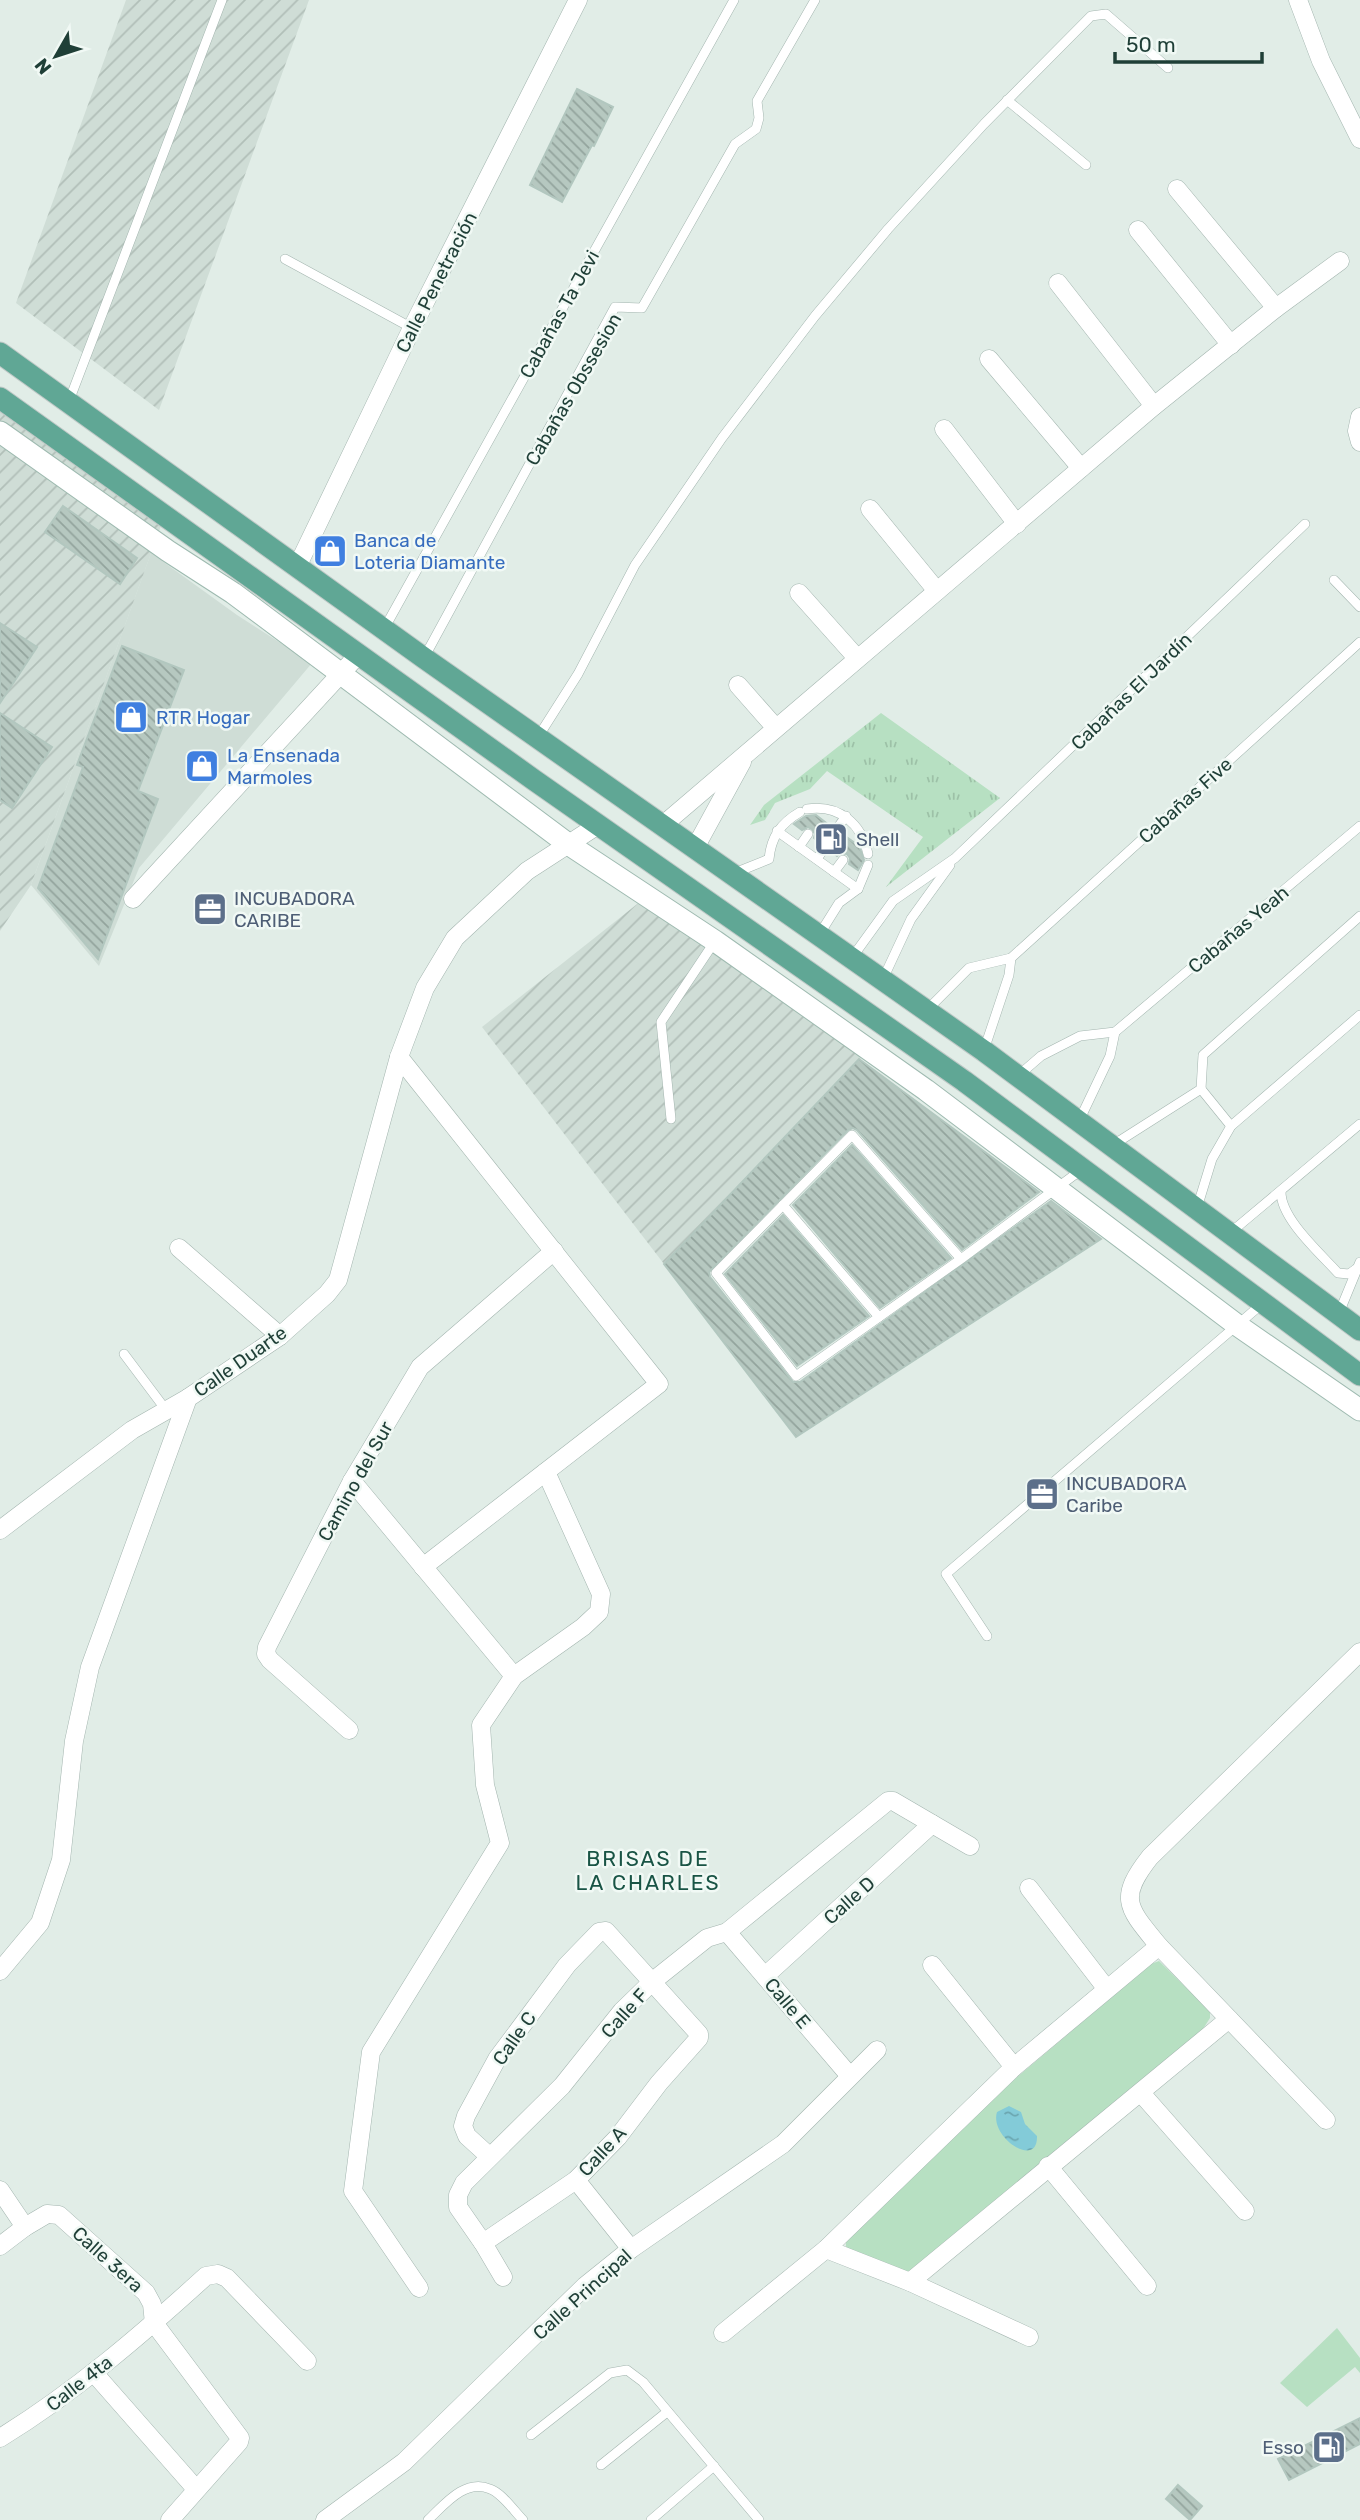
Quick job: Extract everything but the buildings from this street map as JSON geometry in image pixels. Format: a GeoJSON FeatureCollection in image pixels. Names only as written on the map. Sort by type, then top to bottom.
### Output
{"type":"FeatureCollection","features":[{"type":"Feature","properties":{"kind":"main road"},"geometry":{"type":"LineString","coordinates":[[0,353],[424,658],[984,1051],[1360,1330]]}},
{"type":"Feature","properties":{"kind":"main road"},"geometry":{"type":"LineString","coordinates":[[0,397],[358,655],[964,1081],[1360,1375]]}},
{"type":"Feature","properties":{"kind":"street","name":"Calle Penetración"},"geometry":{"type":"LineString","coordinates":[[297,567],[412,328],[578,0]]}},
{"type":"Feature","properties":{"kind":"street"},"geometry":{"type":"LineString","coordinates":[[1298,0],[1321,61],[1360,139]]}},
{"type":"Feature","properties":{"kind":"street"},"geometry":{"type":"LineString","coordinates":[[1177,189],[1259,284],[1276,308]]}},
{"type":"Feature","properties":{"kind":"street"},"geometry":{"type":"LineString","coordinates":[[1138,230],[1231,345]]}},
{"type":"Feature","properties":{"kind":"street"},"geometry":{"type":"LineString","coordinates":[[663,825],[1154,407],[1276,308],[1340,261]]}},
{"type":"Feature","properties":{"kind":"street"},"geometry":{"type":"LineString","coordinates":[[1058,283],[1154,407]]}},
{"type":"Feature","properties":{"kind":"street"},"geometry":{"type":"LineString","coordinates":[[989,359],[1082,468]]}},
{"type":"Feature","properties":{"kind":"street"},"geometry":{"type":"LineString","coordinates":[[1360,418],[1357,431],[1360,442]]}},
{"type":"Feature","properties":{"kind":"street"},"geometry":{"type":"LineString","coordinates":[[944,429],[1017,524]]}},
{"type":"Feature","properties":{"kind":"street"},"geometry":{"type":"LineString","coordinates":[[0,432],[168,551],[233,593],[568,844],[715,941],[926,1090],[1237,1325],[1360,1410]]}},
{"type":"Feature","properties":{"kind":"street"},"geometry":{"type":"LineString","coordinates":[[870,509],[937,591]]}},
{"type":"Feature","properties":{"kind":"street"},"geometry":{"type":"LineString","coordinates":[[799,593],[857,659]]}},
{"type":"Feature","properties":{"kind":"street"},"geometry":{"type":"LineString","coordinates":[[133,899],[358,655]]}},
{"type":"Feature","properties":{"kind":"street"},"geometry":{"type":"LineString","coordinates":[[737,685],[775,727]]}},
{"type":"Feature","properties":{"kind":"street"},"geometry":{"type":"LineString","coordinates":[[695,848],[747,752]]}},
{"type":"Feature","properties":{"kind":"street","name":"Calle Duarte"},"geometry":{"type":"LineString","coordinates":[[0,1971],[40,1923],[61,1860],[74,1741],[90,1667],[188,1398],[279,1336],[327,1294],[338,1280],[399,1056],[425,988],[455,937],[527,870],[598,825]]}},
{"type":"Feature","properties":{"kind":"street"},"geometry":{"type":"LineString","coordinates":[[399,1056],[659,1384],[423,1567]]}},
{"type":"Feature","properties":{"kind":"street"},"geometry":{"type":"LineString","coordinates":[[179,1248],[279,1336]]}},
{"type":"Feature","properties":{"kind":"street","name":"Camino del Sur"},"geometry":{"type":"LineString","coordinates":[[349,1730],[270,1660],[266,1654],[267,1647],[352,1481],[420,1367],[554,1251]]}},
{"type":"Feature","properties":{"kind":"street"},"geometry":{"type":"LineString","coordinates":[[0,1530],[132,1430],[188,1398]]}},
{"type":"Feature","properties":{"kind":"street"},"geometry":{"type":"LineString","coordinates":[[419,2288],[354,2191],[371,2052],[500,1843],[485,1784],[481,1725],[514,1676],[583,1627],[599,1612],[601,1594],[546,1472]]}},
{"type":"Feature","properties":{"kind":"street"},"geometry":{"type":"LineString","coordinates":[[352,1481],[514,1676]]}},
{"type":"Feature","properties":{"kind":"street"},"geometry":{"type":"LineString","coordinates":[[1326,2120],[1159,1946],[1133,1915],[1129,1893],[1137,1874],[1150,1857],[1360,1652]]}},
{"type":"Feature","properties":{"kind":"street","name":"Calle F"},"geometry":{"type":"LineString","coordinates":[[503,2277],[483,2242],[458,2207],[458,2195],[464,2183],[489,2156],[562,2086],[622,2011],[653,1981],[707,1938],[727,1932],[890,1800],[932,1824]]}},
{"type":"Feature","properties":{"kind":"street"},"geometry":{"type":"LineString","coordinates":[[932,1824],[970,1846]]}},
{"type":"Feature","properties":{"kind":"street","name":"Calle D"},"geometry":{"type":"LineString","coordinates":[[765,1976],[932,1824]]}},
{"type":"Feature","properties":{"kind":"street"},"geometry":{"type":"LineString","coordinates":[[1029,1888],[1107,1988]]}},
{"type":"Feature","properties":{"kind":"street","name":"Calle C"},"geometry":{"type":"LineString","coordinates":[[489,2156],[467,2136],[463,2126],[466,2116],[497,2059],[567,1965],[599,1932],[606,1931],[653,1981]]}},
{"type":"Feature","properties":{"kind":"street","name":"Calle E"},"geometry":{"type":"LineString","coordinates":[[727,1932],[849,2075]]}},
{"type":"Feature","properties":{"kind":"street"},"geometry":{"type":"LineString","coordinates":[[723,2333],[826,2249],[1014,2067],[1159,1946]]}},
{"type":"Feature","properties":{"kind":"street"},"geometry":{"type":"LineString","coordinates":[[932,1965],[1014,2067]]}},
{"type":"Feature","properties":{"kind":"street","name":"Calle A"},"geometry":{"type":"LineString","coordinates":[[483,2242],[576,2180],[618,2137],[659,2083],[698,2041],[699,2036],[653,1981]]}},
{"type":"Feature","properties":{"kind":"street"},"geometry":{"type":"LineString","coordinates":[[910,2283],[1228,2019]]}},
{"type":"Feature","properties":{"kind":"street","name":"Calle Principal"},"geometry":{"type":"LineString","coordinates":[[325,2520],[404,2462],[585,2286],[631,2249],[783,2144],[849,2075],[877,2050]]}},
{"type":"Feature","properties":{"kind":"street"},"geometry":{"type":"LineString","coordinates":[[1141,2093],[1245,2211]]}},
{"type":"Feature","properties":{"kind":"street"},"geometry":{"type":"LineString","coordinates":[[1048,2166],[1147,2286]]}},
{"type":"Feature","properties":{"kind":"street"},"geometry":{"type":"LineString","coordinates":[[576,2180],[631,2249]]}},
{"type":"Feature","properties":{"kind":"street"},"geometry":{"type":"LineString","coordinates":[[0,2190],[25,2227],[0,2246]]}},
{"type":"Feature","properties":{"kind":"street","name":"Calle 3era"},"geometry":{"type":"LineString","coordinates":[[25,2227],[47,2214],[59,2214],[146,2293],[152,2304],[154,2323],[237,2433],[239,2442],[196,2489]]}},
{"type":"Feature","properties":{"kind":"street"},"geometry":{"type":"LineString","coordinates":[[826,2249],[910,2283],[1029,2337]]}},
{"type":"Feature","properties":{"kind":"street","name":"Calle 4ta"},"geometry":{"type":"LineString","coordinates":[[0,2438],[40,2413],[94,2373],[206,2276],[218,2274],[227,2278],[307,2361]]}},
{"type":"Feature","properties":{"kind":"street"},"geometry":{"type":"LineString","coordinates":[[94,2373],[196,2489],[170,2520]]}},
{"type":"Feature","properties":{"kind":"lane"},"geometry":{"type":"LineString","coordinates":[[69,402],[222,0]]}},
{"type":"Feature","properties":{"kind":"lane","name":"Cabañas Ta Jevi"},"geometry":{"type":"LineString","coordinates":[[384,629],[734,0]]}},
{"type":"Feature","properties":{"kind":"lane","name":"Cabañas Obssesion"},"geometry":{"type":"LineString","coordinates":[[424,658],[615,307],[642,308],[735,144],[756,129],[759,118],[757,101],[815,0]]}},
{"type":"Feature","properties":{"kind":"lane"},"geometry":{"type":"LineString","coordinates":[[538,737],[578,674],[635,565],[722,438],[846,277],[1007,100],[1091,16],[1106,14],[1168,68]]}},
{"type":"Feature","properties":{"kind":"lane"},"geometry":{"type":"LineString","coordinates":[[1007,100],[1086,165]]}},
{"type":"Feature","properties":{"kind":"lane"},"geometry":{"type":"LineString","coordinates":[[285,259],[412,328]]}},
{"type":"Feature","properties":{"kind":"lane","name":"Cabañas El Jardín"},"geometry":{"type":"LineString","coordinates":[[851,960],[893,901],[955,858],[1306,524]]}},
{"type":"Feature","properties":{"kind":"lane"},"geometry":{"type":"LineString","coordinates":[[1335,580],[1360,607]]}},
{"type":"Feature","properties":{"kind":"lane","name":"Cabañas Five"},"geometry":{"type":"LineString","coordinates":[[926,1011],[968,968],[1011,958],[1360,642]]}},
{"type":"Feature","properties":{"kind":"lane"},"geometry":{"type":"LineString","coordinates":[[818,818],[824,809]]}},
{"type":"Feature","properties":{"kind":"lane"},"geometry":{"type":"LineString","coordinates":[[731,874],[769,859],[770,847],[777,831],[787,820],[803,810],[824,809],[846,816],[861,833],[869,853]]}},
{"type":"Feature","properties":{"kind":"lane"},"geometry":{"type":"LineString","coordinates":[[836,830],[846,816]]}},
{"type":"Feature","properties":{"kind":"lane","name":"Cabañas Yeah"},"geometry":{"type":"LineString","coordinates":[[1115,1032],[1360,825]]}},
{"type":"Feature","properties":{"kind":"lane"},"geometry":{"type":"LineString","coordinates":[[777,831],[858,889]]}},
{"type":"Feature","properties":{"kind":"lane"},"geometry":{"type":"LineString","coordinates":[[854,843],[861,833]]}},
{"type":"Feature","properties":{"kind":"lane"},"geometry":{"type":"LineString","coordinates":[[799,847],[807,834]]}},
{"type":"Feature","properties":{"kind":"lane"},"geometry":{"type":"LineString","coordinates":[[817,859],[825,847]]}},
{"type":"Feature","properties":{"kind":"lane","name":"Cabañas El Jardín"},"geometry":{"type":"LineString","coordinates":[[882,981],[911,919],[955,858]]}},
{"type":"Feature","properties":{"kind":"lane"},"geometry":{"type":"LineString","coordinates":[[834,872],[843,860]]}},
{"type":"Feature","properties":{"kind":"lane"},"geometry":{"type":"LineString","coordinates":[[818,937],[839,903],[858,889],[868,865]]}},
{"type":"Feature","properties":{"kind":"lane"},"geometry":{"type":"LineString","coordinates":[[1231,1126],[1202,1089],[1203,1055],[1360,916]]}},
{"type":"Feature","properties":{"kind":"lane"},"geometry":{"type":"LineString","coordinates":[[671,1119],[661,1022],[715,941]]}},
{"type":"Feature","properties":{"kind":"lane"},"geometry":{"type":"LineString","coordinates":[[984,1051],[1009,975],[1011,958]]}},
{"type":"Feature","properties":{"kind":"lane"},"geometry":{"type":"LineString","coordinates":[[1197,1208],[1212,1159],[1231,1126],[1360,1016]]}},
{"type":"Feature","properties":{"kind":"lane"},"geometry":{"type":"LineString","coordinates":[[1017,1076],[1041,1056],[1080,1036],[1115,1032],[1110,1056],[1079,1121]]}},
{"type":"Feature","properties":{"kind":"lane"},"geometry":{"type":"LineString","coordinates":[[1112,1145],[1202,1089]]}},
{"type":"Feature","properties":{"kind":"lane"},"geometry":{"type":"LineString","coordinates":[[1230,1233],[1360,1124]]}},
{"type":"Feature","properties":{"kind":"lane"},"geometry":{"type":"LineString","coordinates":[[961,1259],[852,1135],[716,1273],[796,1376],[961,1259],[1083,1169]]}},
{"type":"Feature","properties":{"kind":"lane"},"geometry":{"type":"LineString","coordinates":[[1281,1191],[1281,1199],[1288,1216],[1338,1273],[1349,1274],[1358,1265]]}},
{"type":"Feature","properties":{"kind":"lane"},"geometry":{"type":"LineString","coordinates":[[783,1205],[879,1317]]}},
{"type":"Feature","properties":{"kind":"lane"},"geometry":{"type":"LineString","coordinates":[[1339,1314],[1358,1265]]}},
{"type":"Feature","properties":{"kind":"lane"},"geometry":{"type":"LineString","coordinates":[[987,1636],[946,1574],[1263,1303]]}},
{"type":"Feature","properties":{"kind":"lane"},"geometry":{"type":"LineString","coordinates":[[124,1354],[166,1410]]}},
{"type":"Feature","properties":{"kind":"lane"},"geometry":{"type":"LineString","coordinates":[[531,2435],[610,2373],[627,2370],[643,2382],[755,2519]]}},
{"type":"Feature","properties":{"kind":"lane"},"geometry":{"type":"LineString","coordinates":[[601,2465],[667,2412]]}},
{"type":"Feature","properties":{"kind":"lane"},"geometry":{"type":"LineString","coordinates":[[651,2520],[714,2466]]}},
{"type":"Feature","properties":{"kind":"lane"},"geometry":{"type":"LineString","coordinates":[[428,2520],[456,2494],[478,2487],[492,2489],[523,2520]]}},
{"type":"Feature","properties":{"kind":"shaded area"},"geometry":{"type":"Polygon","coordinates":[[[126,0],[309,0],[159,410],[16,303],[126,0]]]}},
{"type":"Feature","properties":{"kind":"shaded area"},"geometry":{"type":"Polygon","coordinates":[[[0,409],[162,523],[31,885],[0,931],[0,409]]]}},
{"type":"Feature","properties":{"kind":"shaded area"},"geometry":{"type":"Polygon","coordinates":[[[151,553],[237,615],[312,663],[139,868],[99,966],[31,885],[151,553]]]}},
{"type":"Feature","properties":{"kind":"shaded area"},"geometry":{"type":"Polygon","coordinates":[[[641,901],[863,1056],[664,1264],[482,1027],[641,901]]]}},
{"type":"Feature","properties":{"kind":"green space"},"geometry":{"type":"Polygon","coordinates":[[[881,713],[1000,798],[886,887],[923,837],[827,771],[810,789],[775,803],[765,820],[750,825],[764,805],[881,713]]]}},
{"type":"Feature","properties":{"kind":"green space"},"geometry":{"type":"Polygon","coordinates":[[[1159,1961],[1210,2011],[1210,2018],[1203,2029],[913,2271],[906,2275],[846,2248],[846,2238],[984,2105],[1151,1964],[1159,1961]]]}},
{"type":"Feature","properties":{"kind":"green space"},"geometry":{"type":"Polygon","coordinates":[[[1337,2328],[1360,2358],[1360,2373],[1355,2367],[1307,2407],[1280,2383],[1337,2328]]]}},
{"type":"Feature","properties":{"kind":"water"},"geometry":{"type":"Polygon","coordinates":[[[1009,2106],[1021,2112],[1025,2124],[1037,2136],[1035,2146],[1030,2150],[1014,2146],[1000,2131],[996,2122],[997,2112],[1009,2106]]]}},
{"type":"Feature","properties":{"kind":"place","name":"Banca de Loteria Diamante"},"geometry":{"type":"Point","coordinates":[330,551]}},
{"type":"Feature","properties":{"kind":"place","name":"RTR Hogar"},"geometry":{"type":"Point","coordinates":[131,717]}},
{"type":"Feature","properties":{"kind":"place","name":"La Ensenada Marmoles"},"geometry":{"type":"Point","coordinates":[202,766]}},
{"type":"Feature","properties":{"kind":"place","name":"Shell"},"geometry":{"type":"Point","coordinates":[831,839]}},
{"type":"Feature","properties":{"kind":"place","name":"INCUBADORA CARIBE"},"geometry":{"type":"Point","coordinates":[210,909]}},
{"type":"Feature","properties":{"kind":"place","name":"INCUBADORA Caribe"},"geometry":{"type":"Point","coordinates":[1042,1494]}},
{"type":"Feature","properties":{"kind":"place","name":"Esso"},"geometry":{"type":"Point","coordinates":[1329,2447]}},
{"type":"Feature","properties":{"kind":"district","name":"BRISAS DE LA CHARLES"},"geometry":{"type":"Point","coordinates":[648,1871]}}]}
